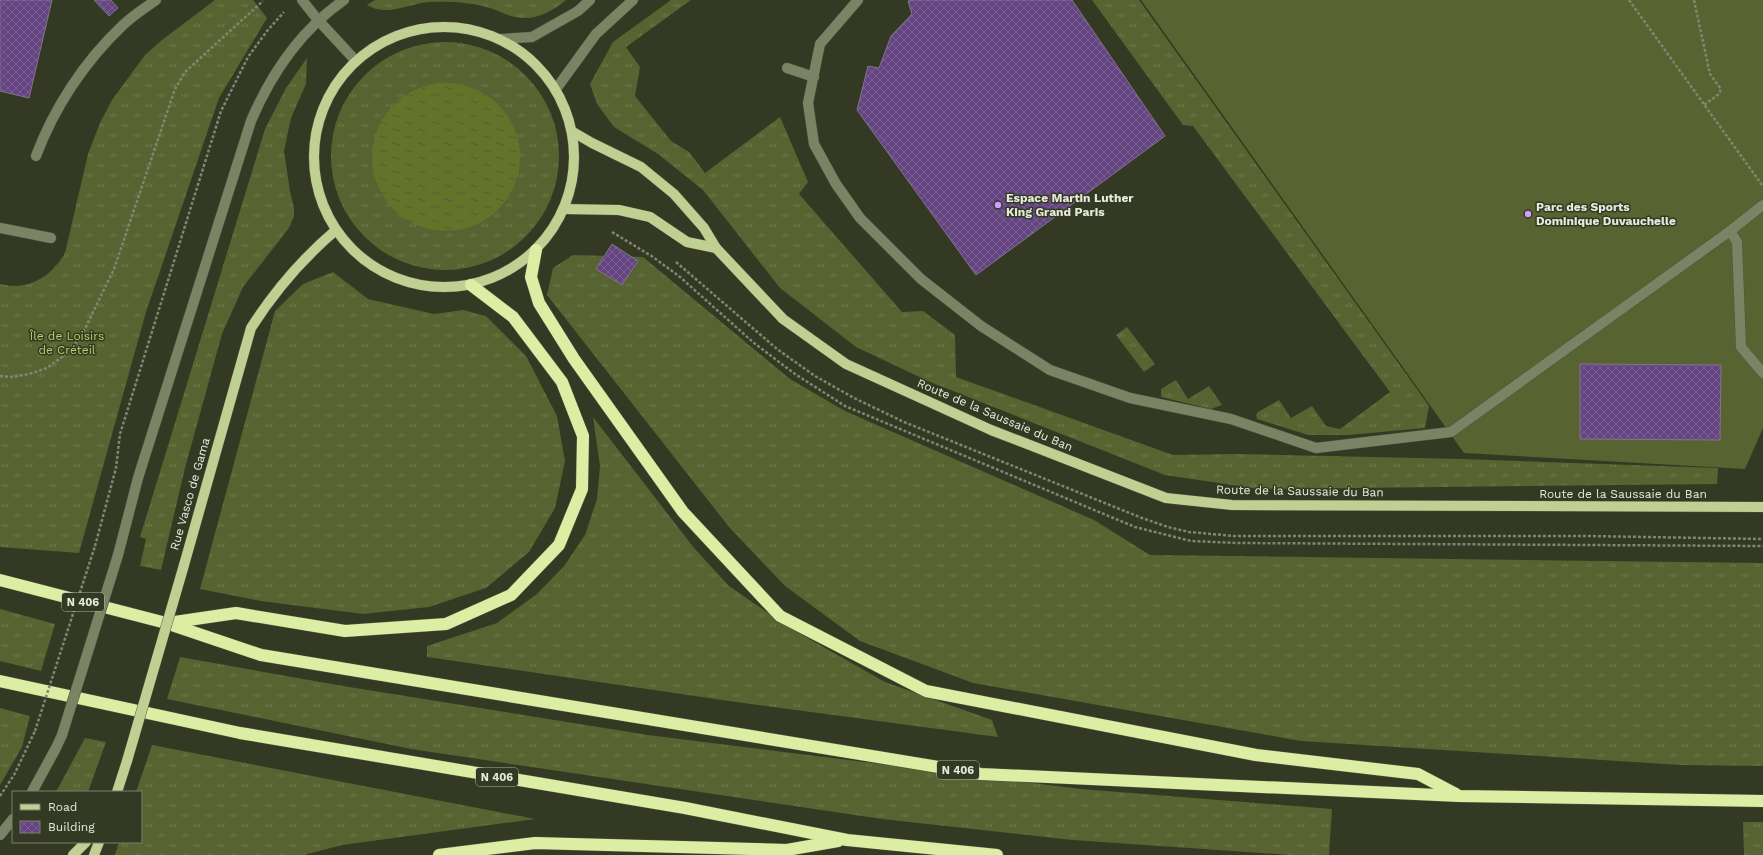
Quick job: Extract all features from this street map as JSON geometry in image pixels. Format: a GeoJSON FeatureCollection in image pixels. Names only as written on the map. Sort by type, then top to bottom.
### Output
{"type":"FeatureCollection","features":[{"type":"Feature","properties":{"kind":"highway"},"geometry":{"type":"LineString","coordinates":[[536,250],[531,277],[539,303],[574,359],[683,512],[780,616],[926,691],[1256,755],[1418,774],[1459,796]]}},
{"type":"Feature","properties":{"kind":"highway"},"geometry":{"type":"LineString","coordinates":[[166,624],[236,613],[345,631],[446,624],[511,595],[558,546],[582,489],[583,436],[562,382],[513,317],[471,284]]}},
{"type":"Feature","properties":{"kind":"highway","name":"N 406"},"geometry":{"type":"LineString","coordinates":[[0,580],[166,624],[261,655],[981,774],[1459,796],[1763,800]]}},
{"type":"Feature","properties":{"kind":"highway","name":"N 406"},"geometry":{"type":"LineString","coordinates":[[0,681],[240,733],[678,807],[847,840],[997,855]]}},
{"type":"Feature","properties":{"kind":"highway"},"geometry":{"type":"LineString","coordinates":[[441,855],[535,844],[787,850],[847,840]]}},
{"type":"Feature","properties":{"kind":"main road"},"geometry":{"type":"LineString","coordinates":[[425,28],[464,28],[501,39],[532,60],[556,89],[566,109],[572,132],[574,171],[564,209],[552,231],[536,250],[506,272],[471,284],[433,287],[395,278],[362,259],[336,230],[320,197],[314,161],[318,124],[330,96],[356,61],[388,39],[425,28]]}},
{"type":"Feature","properties":{"kind":"main road","name":"Route de la Saussaie du Ban"},"geometry":{"type":"LineString","coordinates":[[572,132],[641,167],[674,194],[704,228],[716,248],[783,319],[846,364],[991,430],[1166,498],[1232,505],[1763,507]]}},
{"type":"Feature","properties":{"kind":"main road"},"geometry":{"type":"LineString","coordinates":[[564,209],[619,210],[650,217],[687,242],[716,248]]}},
{"type":"Feature","properties":{"kind":"main road","name":"Rue Vasco de Gama"},"geometry":{"type":"LineString","coordinates":[[117,791],[128,761],[250,328],[267,302],[320,243],[336,230]]}},
{"type":"Feature","properties":{"kind":"main road"},"geometry":{"type":"LineString","coordinates":[[73,855],[85,843]]}},
{"type":"Feature","properties":{"kind":"main road"},"geometry":{"type":"LineString","coordinates":[[94,855],[99,843]]}},
{"type":"Feature","properties":{"kind":"street"},"geometry":{"type":"LineString","coordinates":[[36,156],[43,137],[59,106],[79,76],[107,40],[123,25],[156,0]]}},
{"type":"Feature","properties":{"kind":"street"},"geometry":{"type":"LineString","coordinates":[[302,0],[318,20],[356,61]]}},
{"type":"Feature","properties":{"kind":"street"},"geometry":{"type":"LineString","coordinates":[[33,791],[62,735],[118,554],[138,478],[251,122],[267,87],[290,52],[318,20],[344,0]]}},
{"type":"Feature","properties":{"kind":"street"},"geometry":{"type":"LineString","coordinates":[[501,39],[532,37],[578,11],[590,0]]}},
{"type":"Feature","properties":{"kind":"street"},"geometry":{"type":"LineString","coordinates":[[556,89],[596,34],[633,0]]}},
{"type":"Feature","properties":{"kind":"street"},"geometry":{"type":"LineString","coordinates":[[858,0],[820,44],[808,103],[814,144],[836,184],[860,218],[921,279],[982,326],[1050,370],[1130,398],[1231,419],[1316,448],[1452,432],[1730,231],[1763,205]]}},
{"type":"Feature","properties":{"kind":"street"},"geometry":{"type":"LineString","coordinates":[[787,68],[814,76]]}},
{"type":"Feature","properties":{"kind":"street"},"geometry":{"type":"LineString","coordinates":[[0,228],[51,238]]}},
{"type":"Feature","properties":{"kind":"street"},"geometry":{"type":"LineString","coordinates":[[1730,231],[1737,242],[1741,347],[1763,373]]}},
{"type":"Feature","properties":{"kind":"street"},"geometry":{"type":"LineString","coordinates":[[0,835],[12,820]]}},
{"type":"Feature","properties":{"kind":"path"},"geometry":{"type":"LineString","coordinates":[[1629,0],[1763,186]]}},
{"type":"Feature","properties":{"kind":"path"},"geometry":{"type":"LineString","coordinates":[[1694,0],[1710,74],[1721,89],[1720,94],[1704,105]]}},
{"type":"Feature","properties":{"kind":"path"},"geometry":{"type":"LineString","coordinates":[[0,376],[12,377],[29,374],[47,368],[65,355],[81,337],[114,269],[175,89],[185,72],[263,1]]}},
{"type":"Feature","properties":{"kind":"path"},"geometry":{"type":"LineString","coordinates":[[0,796],[14,775],[35,731],[95,546],[116,468],[120,434],[221,111],[248,57],[266,31],[290,7]]}},
{"type":"Feature","properties":{"kind":"path"},"geometry":{"type":"LineString","coordinates":[[609,231],[653,257],[680,277],[760,347],[795,374],[845,406],[1135,527],[1163,535],[1191,541],[1238,543],[1763,546]]}},
{"type":"Feature","properties":{"kind":"path"},"geometry":{"type":"LineString","coordinates":[[674,260],[777,350],[815,376],[854,398],[904,422],[1048,481],[1168,527],[1212,535],[1234,536],[1586,536],[1763,539]]}},
{"type":"Feature","properties":{"kind":"path"},"geometry":{"type":"LineString","coordinates":[[1739,539],[1739,546]]}},
{"type":"Feature","properties":{"kind":"green space","name":"Île de Loisirs de Créteil"},"geometry":{"type":"Polygon","coordinates":[[[215,0],[253,0],[267,18],[219,98],[146,312],[79,553],[0,547],[0,284],[11,286],[30,284],[46,275],[59,262],[65,253],[88,154],[100,123],[112,100],[145,55],[162,40],[215,0]]]}},
{"type":"Feature","properties":{"kind":"green space"},"geometry":{"type":"Polygon","coordinates":[[[375,0],[566,0],[556,8],[540,16],[518,18],[494,9],[460,2],[429,2],[390,10],[382,10],[367,5],[375,0]]]}},
{"type":"Feature","properties":{"kind":"green space"},"geometry":{"type":"Polygon","coordinates":[[[671,0],[691,0],[626,47],[640,67],[635,96],[671,141],[689,152],[705,173],[780,117],[808,182],[799,194],[902,312],[923,311],[955,335],[956,377],[1173,455],[1235,454],[1463,459],[1718,468],[1717,484],[1259,489],[1165,475],[928,381],[856,347],[780,288],[703,190],[658,154],[614,127],[597,104],[590,84],[613,42],[671,0]]]}},
{"type":"Feature","properties":{"kind":"green space"},"geometry":{"type":"Polygon","coordinates":[[[1092,0],[1139,0],[1429,406],[1425,428],[1348,435],[1308,435],[1257,419],[1256,415],[1258,412],[1279,400],[1291,418],[1312,406],[1326,426],[1340,429],[1390,392],[1193,126],[1183,125],[1092,0]]]}},
{"type":"Feature","properties":{"kind":"green space","name":"Parc des Sports Dominique Duvauchelle"},"geometry":{"type":"Polygon","coordinates":[[[1141,0],[1763,0],[1763,428],[1745,469],[1464,453],[1141,0]]]}},
{"type":"Feature","properties":{"kind":"green space"},"geometry":{"type":"Polygon","coordinates":[[[445,42],[467,44],[489,51],[508,61],[533,84],[545,102],[554,123],[557,134],[559,156],[557,178],[550,200],[540,219],[517,244],[499,256],[478,265],[467,268],[445,270],[423,268],[401,261],[382,251],[357,228],[345,210],[336,189],[333,178],[331,156],[333,134],[340,112],[350,93],[373,68],[391,56],[412,47],[423,44],[445,42]]]}},
{"type":"Feature","properties":{"kind":"green space"},"geometry":{"type":"Polygon","coordinates":[[[307,58],[306,84],[291,118],[284,151],[294,208],[294,216],[289,228],[243,287],[222,334],[185,468],[161,570],[140,566],[146,539],[140,537],[265,129],[286,88],[307,58]]]}},
{"type":"Feature","properties":{"kind":"green space"},"geometry":{"type":"Polygon","coordinates":[[[573,255],[643,257],[790,379],[845,411],[1094,520],[1150,555],[1763,563],[1763,766],[1681,765],[1301,741],[973,683],[860,641],[785,586],[729,527],[547,295],[553,268],[573,255]]]}},
{"type":"Feature","properties":{"kind":"green space"},"geometry":{"type":"Polygon","coordinates":[[[333,272],[368,299],[434,314],[463,310],[486,316],[526,356],[557,416],[565,461],[555,508],[529,552],[486,588],[429,607],[363,614],[261,601],[200,589],[275,311],[303,284],[333,272]]]}},
{"type":"Feature","properties":{"kind":"green space"},"geometry":{"type":"Polygon","coordinates":[[[1127,327],[1155,364],[1144,372],[1116,335],[1127,327]]]}},
{"type":"Feature","properties":{"kind":"green space"},"geometry":{"type":"Polygon","coordinates":[[[1176,380],[1188,399],[1209,386],[1222,405],[1211,409],[1161,397],[1161,389],[1176,380]]]}},
{"type":"Feature","properties":{"kind":"green space"},"geometry":{"type":"Polygon","coordinates":[[[593,417],[694,548],[729,586],[790,628],[885,682],[992,720],[998,737],[736,702],[427,657],[427,646],[497,623],[537,594],[564,566],[585,535],[597,499],[600,466],[593,417]]]}},
{"type":"Feature","properties":{"kind":"green space"},"geometry":{"type":"Polygon","coordinates":[[[0,609],[55,624],[41,671],[0,661],[0,609]]]}},
{"type":"Feature","properties":{"kind":"green space"},"geometry":{"type":"Polygon","coordinates":[[[180,657],[343,686],[648,735],[1081,789],[1332,809],[1329,855],[1291,855],[1073,840],[882,819],[411,749],[167,699],[180,657]]]}},
{"type":"Feature","properties":{"kind":"green space"},"geometry":{"type":"Polygon","coordinates":[[[0,708],[30,716],[22,747],[0,785],[0,708]]]}},
{"type":"Feature","properties":{"kind":"green space"},"geometry":{"type":"Polygon","coordinates":[[[85,738],[106,742],[88,791],[57,791],[85,738]]]}},
{"type":"Feature","properties":{"kind":"green space"},"geometry":{"type":"Polygon","coordinates":[[[152,745],[535,819],[342,845],[304,855],[115,855],[119,843],[142,843],[142,791],[136,791],[152,745]]]}},
{"type":"Feature","properties":{"kind":"green space"},"geometry":{"type":"Polygon","coordinates":[[[1743,822],[1763,822],[1763,855],[1744,855],[1743,822]]]}},
{"type":"Feature","properties":{"kind":"water"},"geometry":{"type":"Polygon","coordinates":[[[439,83],[453,83],[467,86],[481,92],[493,100],[503,110],[511,122],[517,136],[520,157],[517,178],[511,192],[503,204],[493,214],[481,222],[467,228],[453,231],[439,231],[425,228],[411,222],[399,214],[389,204],[381,192],[375,178],[372,164],[372,150],[375,136],[381,122],[389,110],[399,100],[411,92],[425,86],[439,83]]]}},
{"type":"Feature","properties":{"kind":"building"},"geometry":{"type":"Polygon","coordinates":[[[0,0],[52,0],[29,98],[0,91],[0,0]]]}},
{"type":"Feature","properties":{"kind":"building"},"geometry":{"type":"Polygon","coordinates":[[[94,0],[111,0],[118,8],[109,16],[94,0]]]}},
{"type":"Feature","properties":{"kind":"building","name":"Espace Martin Luther King Grand Paris"},"geometry":{"type":"Polygon","coordinates":[[[1072,0],[1165,136],[976,275],[857,110],[868,66],[879,68],[891,36],[912,14],[908,1],[1072,0]]]}},
{"type":"Feature","properties":{"kind":"building"},"geometry":{"type":"Polygon","coordinates":[[[612,244],[638,261],[622,285],[596,269],[612,244]]]}},
{"type":"Feature","properties":{"kind":"building"},"geometry":{"type":"Polygon","coordinates":[[[1580,364],[1721,365],[1720,440],[1580,439],[1580,364]]]}},
{"type":"Feature","properties":{"kind":"place","name":"Espace Martin Luther King Grand Paris"},"geometry":{"type":"Point","coordinates":[998,205]}},
{"type":"Feature","properties":{"kind":"place","name":"Parc des Sports Dominique Duvauchelle"},"geometry":{"type":"Point","coordinates":[1528,214]}}]}
